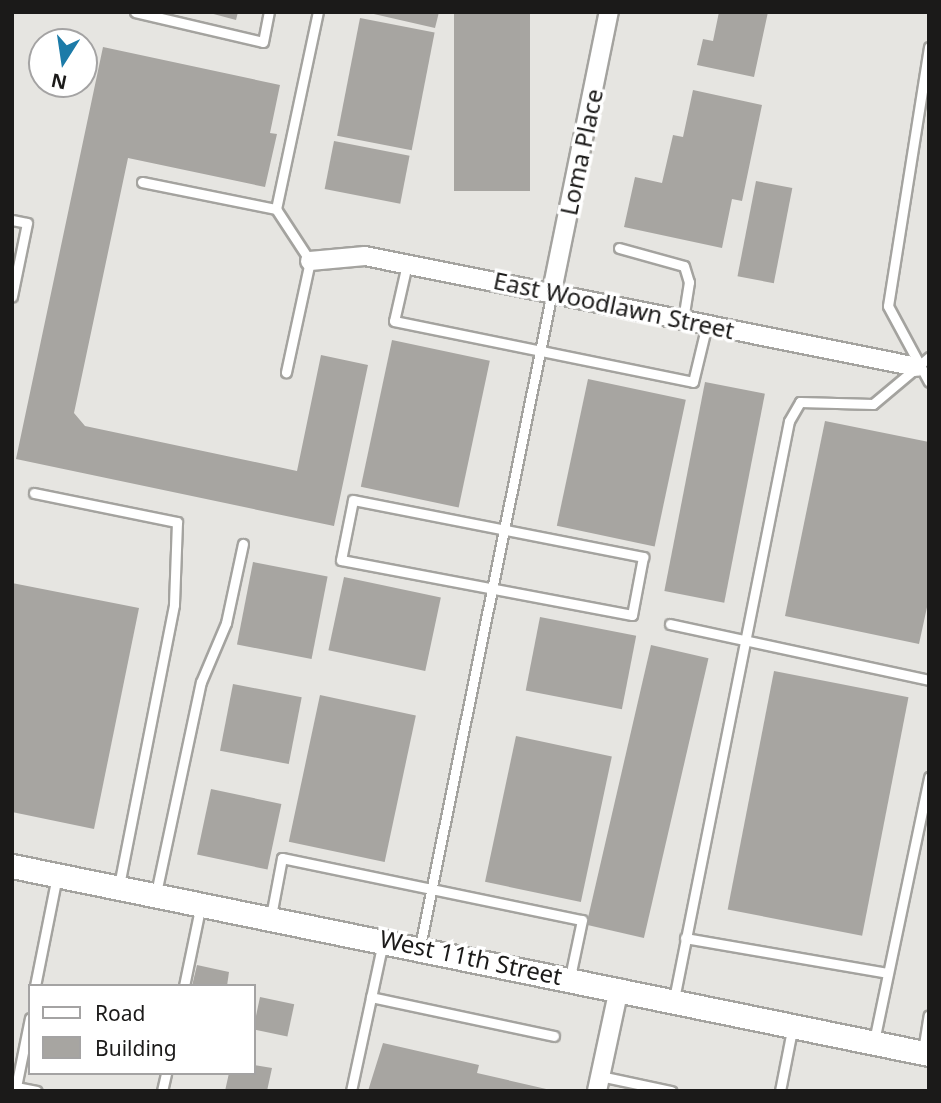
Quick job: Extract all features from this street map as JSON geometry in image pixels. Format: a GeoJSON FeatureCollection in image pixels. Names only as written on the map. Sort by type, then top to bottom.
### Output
{"type":"FeatureCollection","features":[{"type":"Feature","properties":{"kind":"street","name":"Loma Place"},"geometry":{"type":"LineString","coordinates":[[552,292],[609,12]]}},
{"type":"Feature","properties":{"kind":"street","name":"East Woodlawn Street"},"geometry":{"type":"LineString","coordinates":[[310,261],[365,256],[707,324],[923,362]]}},
{"type":"Feature","properties":{"kind":"street","name":"West 11th Street"},"geometry":{"type":"LineString","coordinates":[[12,866],[420,946],[926,1054]]}},
{"type":"Feature","properties":{"kind":"street"},"geometry":{"type":"LineString","coordinates":[[598,1084],[619,988]]}},
{"type":"Feature","properties":{"kind":"lane"},"geometry":{"type":"LineString","coordinates":[[135,12],[263,42],[269,12]]}},
{"type":"Feature","properties":{"kind":"lane"},"geometry":{"type":"LineString","coordinates":[[286,372],[310,261],[276,209],[318,12]]}},
{"type":"Feature","properties":{"kind":"lane"},"geometry":{"type":"LineString","coordinates":[[929,47],[888,306],[923,362],[929,382]]}},
{"type":"Feature","properties":{"kind":"lane"},"geometry":{"type":"LineString","coordinates":[[142,182],[276,209]]}},
{"type":"Feature","properties":{"kind":"lane"},"geometry":{"type":"LineString","coordinates":[[12,220],[27,223],[12,295]]}},
{"type":"Feature","properties":{"kind":"lane"},"geometry":{"type":"LineString","coordinates":[[619,248],[684,266],[689,282],[683,319]]}},
{"type":"Feature","properties":{"kind":"lane"},"geometry":{"type":"LineString","coordinates":[[407,264],[394,321],[540,352],[693,382],[707,324]]}},
{"type":"Feature","properties":{"kind":"lane"},"geometry":{"type":"LineString","coordinates":[[420,946],[552,292]]}},
{"type":"Feature","properties":{"kind":"lane"},"geometry":{"type":"LineString","coordinates":[[674,999],[789,421],[800,402],[873,404],[923,362]]}},
{"type":"Feature","properties":{"kind":"lane"},"geometry":{"type":"LineString","coordinates":[[34,493],[177,522],[174,605],[119,886]]}},
{"type":"Feature","properties":{"kind":"lane"},"geometry":{"type":"LineString","coordinates":[[353,500],[643,558],[632,615],[492,590],[341,560],[353,500]]}},
{"type":"Feature","properties":{"kind":"lane"},"geometry":{"type":"LineString","coordinates":[[156,893],[201,682],[226,623],[243,544]]}},
{"type":"Feature","properties":{"kind":"lane"},"geometry":{"type":"LineString","coordinates":[[670,624],[929,680]]}},
{"type":"Feature","properties":{"kind":"lane"},"geometry":{"type":"LineString","coordinates":[[873,1043],[929,777]]}},
{"type":"Feature","properties":{"kind":"lane"},"geometry":{"type":"LineString","coordinates":[[271,916],[282,859],[431,889],[582,920],[570,977]]}},
{"type":"Feature","properties":{"kind":"lane"},"geometry":{"type":"LineString","coordinates":[[35,984],[57,875]]}},
{"type":"Feature","properties":{"kind":"lane"},"geometry":{"type":"LineString","coordinates":[[184,984],[201,902]]}},
{"type":"Feature","properties":{"kind":"lane"},"geometry":{"type":"LineString","coordinates":[[685,938],[887,973]]}},
{"type":"Feature","properties":{"kind":"lane"},"geometry":{"type":"LineString","coordinates":[[351,1091],[383,939]]}},
{"type":"Feature","properties":{"kind":"lane"},"geometry":{"type":"LineString","coordinates":[[371,997],[554,1036]]}},
{"type":"Feature","properties":{"kind":"lane"},"geometry":{"type":"LineString","coordinates":[[926,1054],[929,1015]]}},
{"type":"Feature","properties":{"kind":"lane"},"geometry":{"type":"LineString","coordinates":[[780,1091],[793,1024]]}},
{"type":"Feature","properties":{"kind":"lane"},"geometry":{"type":"LineString","coordinates":[[28,1026],[14,1086],[37,1091]]}},
{"type":"Feature","properties":{"kind":"lane"},"geometry":{"type":"LineString","coordinates":[[598,1084],[671,1091]]}},
{"type":"Feature","properties":{"kind":"building"},"geometry":{"type":"Polygon","coordinates":[[[206,12],[238,12],[236,20],[206,12]]]}},
{"type":"Feature","properties":{"kind":"building"},"geometry":{"type":"Polygon","coordinates":[[[365,12],[439,12],[435,28],[365,12]]]}},
{"type":"Feature","properties":{"kind":"building"},"geometry":{"type":"Polygon","coordinates":[[[454,12],[530,12],[530,191],[454,191],[454,12]]]}},
{"type":"Feature","properties":{"kind":"building"},"geometry":{"type":"Polygon","coordinates":[[[719,12],[768,12],[754,77],[697,65],[703,39],[713,41],[719,12]]]}},
{"type":"Feature","properties":{"kind":"building"},"geometry":{"type":"Polygon","coordinates":[[[360,18],[435,33],[412,150],[337,136],[360,18]]]}},
{"type":"Feature","properties":{"kind":"building"},"geometry":{"type":"Polygon","coordinates":[[[103,47],[280,85],[270,133],[277,134],[265,187],[128,158],[74,413],[85,426],[297,471],[321,355],[368,365],[334,526],[16,459],[92,98],[98,98],[98,71],[103,47]]]}},
{"type":"Feature","properties":{"kind":"building"},"geometry":{"type":"Polygon","coordinates":[[[693,90],[762,105],[742,201],[732,199],[722,248],[624,227],[635,177],[662,183],[673,135],[683,137],[693,90]]]}},
{"type":"Feature","properties":{"kind":"building"},"geometry":{"type":"Polygon","coordinates":[[[334,141],[410,156],[400,204],[325,189],[334,141]]]}},
{"type":"Feature","properties":{"kind":"building"},"geometry":{"type":"Polygon","coordinates":[[[756,181],[792,188],[774,283],[737,276],[756,181]]]}},
{"type":"Feature","properties":{"kind":"building"},"geometry":{"type":"Polygon","coordinates":[[[392,340],[490,361],[459,508],[361,487],[392,340]]]}},
{"type":"Feature","properties":{"kind":"building"},"geometry":{"type":"Polygon","coordinates":[[[588,379],[686,400],[655,547],[557,526],[588,379]]]}},
{"type":"Feature","properties":{"kind":"building"},"geometry":{"type":"Polygon","coordinates":[[[705,382],[765,394],[724,603],[664,591],[705,382]]]}},
{"type":"Feature","properties":{"kind":"building"},"geometry":{"type":"Polygon","coordinates":[[[825,421],[929,442],[929,598],[919,644],[785,616],[825,421]]]}},
{"type":"Feature","properties":{"kind":"building"},"geometry":{"type":"Polygon","coordinates":[[[253,562],[328,577],[312,659],[237,644],[253,562]]]}},
{"type":"Feature","properties":{"kind":"building"},"geometry":{"type":"Polygon","coordinates":[[[344,577],[441,598],[425,671],[328,650],[344,577]]]}},
{"type":"Feature","properties":{"kind":"building"},"geometry":{"type":"Polygon","coordinates":[[[12,583],[139,608],[94,829],[12,812],[12,583]]]}},
{"type":"Feature","properties":{"kind":"building"},"geometry":{"type":"Polygon","coordinates":[[[540,617],[636,636],[622,709],[526,691],[540,617]]]}},
{"type":"Feature","properties":{"kind":"building"},"geometry":{"type":"Polygon","coordinates":[[[651,645],[708,658],[644,938],[586,925],[651,645]]]}},
{"type":"Feature","properties":{"kind":"building"},"geometry":{"type":"Polygon","coordinates":[[[774,671],[908,697],[862,936],[728,910],[774,671]]]}},
{"type":"Feature","properties":{"kind":"building"},"geometry":{"type":"Polygon","coordinates":[[[233,684],[302,697],[289,764],[220,751],[233,684]]]}},
{"type":"Feature","properties":{"kind":"building"},"geometry":{"type":"Polygon","coordinates":[[[320,695],[416,715],[385,862],[289,842],[320,695]]]}},
{"type":"Feature","properties":{"kind":"building"},"geometry":{"type":"Polygon","coordinates":[[[516,736],[612,756],[581,902],[485,882],[516,736]]]}},
{"type":"Feature","properties":{"kind":"building"},"geometry":{"type":"Polygon","coordinates":[[[211,789],[281,804],[267,870],[197,855],[211,789]]]}},
{"type":"Feature","properties":{"kind":"building"},"geometry":{"type":"Polygon","coordinates":[[[197,965],[229,972],[227,984],[192,984],[197,965]]]}},
{"type":"Feature","properties":{"kind":"building"},"geometry":{"type":"Polygon","coordinates":[[[260,997],[294,1004],[287,1037],[256,1030],[260,997]]]}},
{"type":"Feature","properties":{"kind":"building"},"geometry":{"type":"Polygon","coordinates":[[[383,1043],[479,1065],[477,1073],[555,1091],[368,1091],[383,1043]]]}},
{"type":"Feature","properties":{"kind":"building"},"geometry":{"type":"Polygon","coordinates":[[[256,1065],[272,1068],[267,1091],[225,1091],[229,1075],[256,1075],[256,1065]]]}}]}
